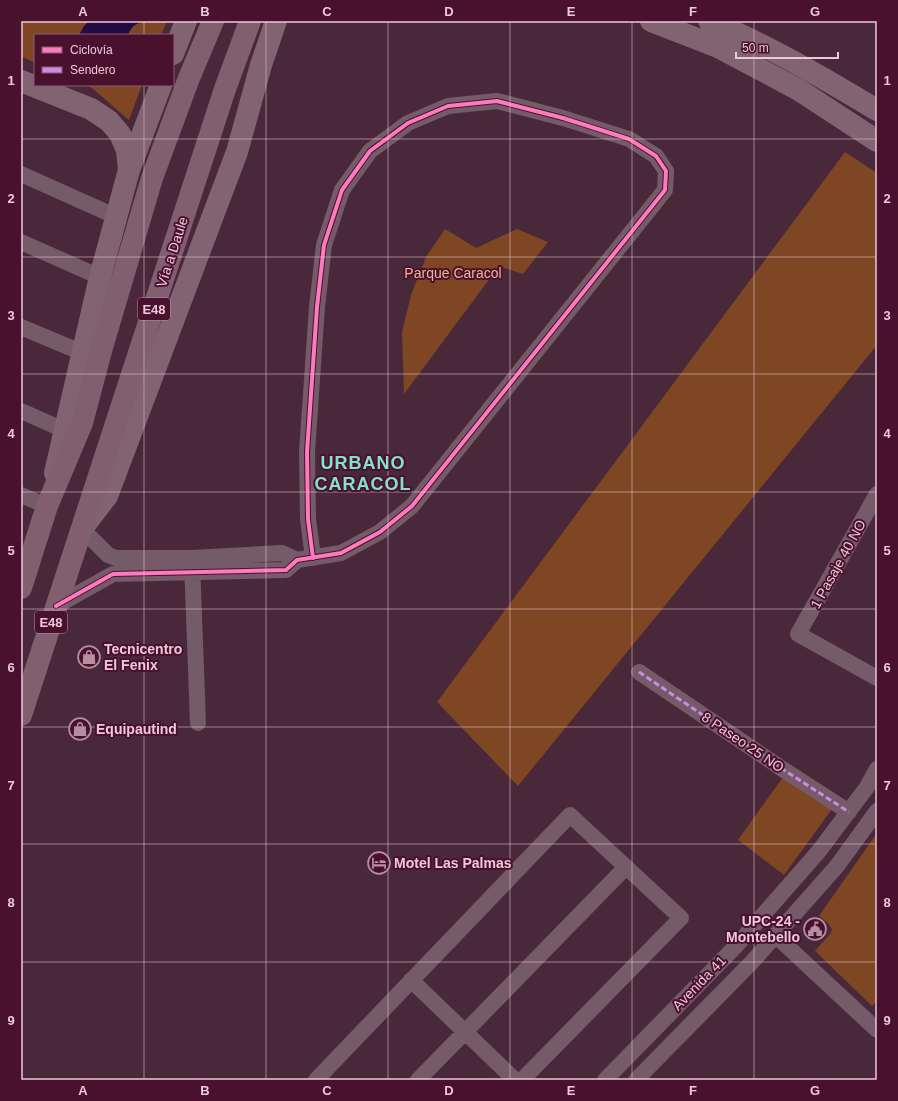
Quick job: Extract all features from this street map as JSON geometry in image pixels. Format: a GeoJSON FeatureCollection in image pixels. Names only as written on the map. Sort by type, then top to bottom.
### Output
{"type":"FeatureCollection","features":[{"type":"Feature","properties":{"kind":"main road"},"geometry":{"type":"LineString","coordinates":[[174,51],[186,21]]}},
{"type":"Feature","properties":{"kind":"main road"},"geometry":{"type":"LineString","coordinates":[[22,582],[47,506],[82,423],[114,306],[152,178],[189,78],[213,21]]}},
{"type":"Feature","properties":{"kind":"main road","name":"Vía a Daule"},"geometry":{"type":"LineString","coordinates":[[21,714],[225,89],[250,21]]}},
{"type":"Feature","properties":{"kind":"main road","name":"Vía a Daule"},"geometry":{"type":"LineString","coordinates":[[82,529],[107,496],[237,152],[261,65],[276,21]]}},
{"type":"Feature","properties":{"kind":"main road"},"geometry":{"type":"LineString","coordinates":[[651,21],[718,47],[758,68],[799,90],[877,141]]}},
{"type":"Feature","properties":{"kind":"main road"},"geometry":{"type":"LineString","coordinates":[[709,21],[725,27],[810,70],[877,110]]}},
{"type":"Feature","properties":{"kind":"main road"},"geometry":{"type":"LineString","coordinates":[[21,81],[91,109],[109,121],[120,134],[127,150],[130,170]]}},
{"type":"Feature","properties":{"kind":"main road"},"geometry":{"type":"LineString","coordinates":[[47,506],[100,278],[130,170],[161,86]]}},
{"type":"Feature","properties":{"kind":"street"},"geometry":{"type":"LineString","coordinates":[[82,529],[108,556],[116,558],[192,566],[286,570],[297,560],[313,558],[341,553],[380,532],[412,506],[664,190],[666,171],[656,156],[629,139],[563,118],[497,101],[448,106],[408,123],[370,151],[342,190],[324,245],[316,307],[307,452],[308,519],[313,558]]}},
{"type":"Feature","properties":{"kind":"street"},"geometry":{"type":"LineString","coordinates":[[21,174],[117,217]]}},
{"type":"Feature","properties":{"kind":"street"},"geometry":{"type":"LineString","coordinates":[[21,242],[100,278]]}},
{"type":"Feature","properties":{"kind":"street"},"geometry":{"type":"LineString","coordinates":[[21,326],[83,353]]}},
{"type":"Feature","properties":{"kind":"street"},"geometry":{"type":"LineString","coordinates":[[21,411],[64,430]]}},
{"type":"Feature","properties":{"kind":"street","name":"1 Pasaje 40 NO"},"geometry":{"type":"LineString","coordinates":[[877,494],[798,634],[877,678]]}},
{"type":"Feature","properties":{"kind":"street"},"geometry":{"type":"LineString","coordinates":[[21,495],[47,506]]}},
{"type":"Feature","properties":{"kind":"street"},"geometry":{"type":"LineString","coordinates":[[56,606],[113,574],[192,566]]}},
{"type":"Feature","properties":{"kind":"street"},"geometry":{"type":"LineString","coordinates":[[192,566],[198,723]]}},
{"type":"Feature","properties":{"kind":"street","name":"8 Paseo 25 NO"},"geometry":{"type":"LineString","coordinates":[[639,672],[849,812]]}},
{"type":"Feature","properties":{"kind":"street","name":"Avenida 41"},"geometry":{"type":"LineString","coordinates":[[605,1080],[735,947],[819,851],[867,787],[877,769]]}},
{"type":"Feature","properties":{"kind":"street","name":"Avenida 41"},"geometry":{"type":"LineString","coordinates":[[645,1077],[752,962],[837,866],[877,811]]}},
{"type":"Feature","properties":{"kind":"street"},"geometry":{"type":"LineString","coordinates":[[316,1080],[410,980],[570,815],[681,918],[522,1080]]}},
{"type":"Feature","properties":{"kind":"street"},"geometry":{"type":"LineString","coordinates":[[418,1080],[626,867]]}},
{"type":"Feature","properties":{"kind":"street"},"geometry":{"type":"LineString","coordinates":[[775,935],[877,1030]]}},
{"type":"Feature","properties":{"kind":"street"},"geometry":{"type":"LineString","coordinates":[[410,980],[515,1080]]}},
{"type":"Feature","properties":{"kind":"street"},"geometry":{"type":"LineString","coordinates":[[628,1056],[645,1077]]}},
{"type":"Feature","properties":{"kind":"green space"},"geometry":{"type":"Polygon","coordinates":[[[21,21],[167,21],[161,34],[34,34],[34,62],[21,56],[21,21]]]}},
{"type":"Feature","properties":{"kind":"green space"},"geometry":{"type":"Polygon","coordinates":[[[88,86],[142,86],[129,120],[88,86]]]}},
{"type":"Feature","properties":{"kind":"green space"},"geometry":{"type":"Polygon","coordinates":[[[845,152],[877,173],[877,345],[518,786],[437,702],[845,152]]]}},
{"type":"Feature","properties":{"kind":"green space","name":"Parque Caracol"},"geometry":{"type":"Polygon","coordinates":[[[445,229],[476,248],[517,229],[548,242],[523,274],[499,266],[404,394],[402,332],[411,295],[426,257],[445,229]]]}},
{"type":"Feature","properties":{"kind":"green space"},"geometry":{"type":"Polygon","coordinates":[[[783,777],[832,809],[784,875],[738,840],[783,777]]]}},
{"type":"Feature","properties":{"kind":"green space"},"geometry":{"type":"Polygon","coordinates":[[[877,833],[877,1001],[872,1006],[815,951],[831,933],[832,929],[828,923],[819,916],[877,833]]]}},
{"type":"Feature","properties":{"kind":"shaded area"},"geometry":{"type":"Polygon","coordinates":[[[89,21],[144,21],[134,26],[128,34],[80,34],[89,21]]]}},
{"type":"Feature","properties":{"kind":"marked path"},"geometry":{"type":"LineString","coordinates":[[639,672],[849,812]]}},
{"type":"Feature","properties":{"kind":"cycle path"},"geometry":{"type":"LineString","coordinates":[[56,606],[113,574],[286,570],[297,560],[341,553],[380,532],[412,506],[665,190],[666,171],[656,156],[629,139],[563,118],[497,101],[448,106],[408,123],[370,151],[342,190],[324,245],[317,307],[307,452],[308,519],[313,558]]}},
{"type":"Feature","properties":{"kind":"place","name":"Tecnicentro El Fenix"},"geometry":{"type":"Point","coordinates":[89,657]}},
{"type":"Feature","properties":{"kind":"place","name":"Equipautind"},"geometry":{"type":"Point","coordinates":[80,729]}},
{"type":"Feature","properties":{"kind":"place","name":"Motel Las Palmas"},"geometry":{"type":"Point","coordinates":[379,863]}},
{"type":"Feature","properties":{"kind":"place","name":"UPC-24 - Montebello"},"geometry":{"type":"Point","coordinates":[815,929]}},
{"type":"Feature","properties":{"kind":"district","name":"URBANO CARACOL"},"geometry":{"type":"Point","coordinates":[363,473]}}]}
